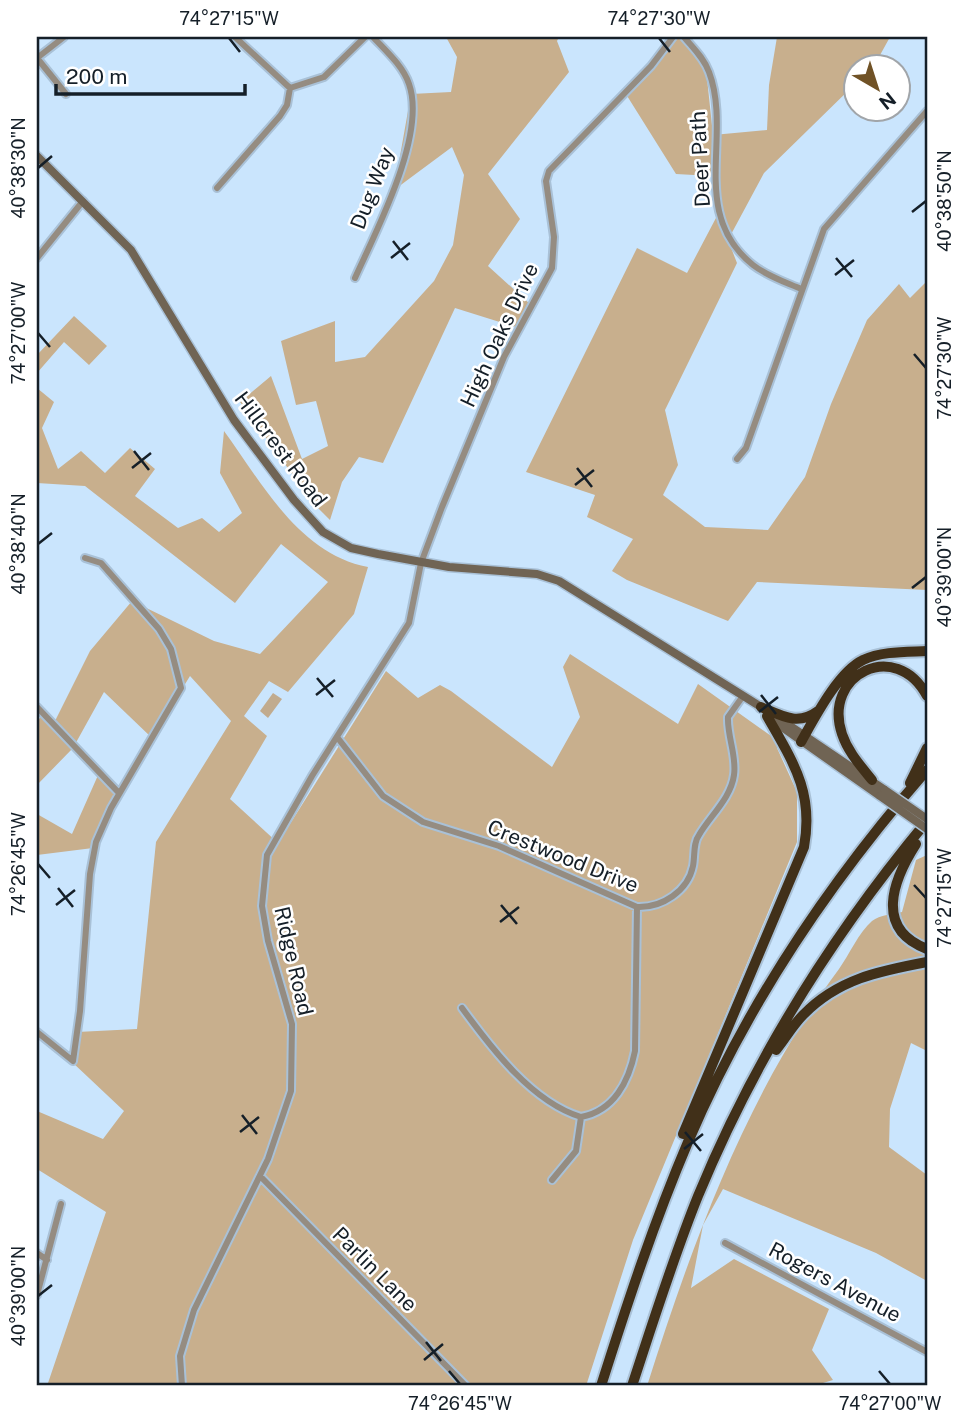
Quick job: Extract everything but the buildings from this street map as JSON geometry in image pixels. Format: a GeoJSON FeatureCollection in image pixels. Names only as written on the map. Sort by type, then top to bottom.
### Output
{"type":"FeatureCollection","features":[{"type":"Feature","properties":{"kind":"highway"},"geometry":{"type":"LineString","coordinates":[[803,738],[842,678],[862,660],[880,655],[927,651]]}},
{"type":"Feature","properties":{"kind":"highway"},"geometry":{"type":"LineString","coordinates":[[872,780],[855,760],[841,732],[839,710],[845,688],[860,673],[891,666],[909,674],[927,696]]}},
{"type":"Feature","properties":{"kind":"highway"},"geometry":{"type":"LineString","coordinates":[[764,711],[792,720],[811,717],[821,709]]}},
{"type":"Feature","properties":{"kind":"highway"},"geometry":{"type":"LineString","coordinates":[[601,1386],[665,1178],[804,847],[808,818],[804,790],[792,759],[764,711]]}},
{"type":"Feature","properties":{"kind":"highway"},"geometry":{"type":"LineString","coordinates":[[904,797],[927,748]]}},
{"type":"Feature","properties":{"kind":"highway"},"geometry":{"type":"LineString","coordinates":[[632,1289],[688,1140],[758,1005],[827,894],[927,770]]}},
{"type":"Feature","properties":{"kind":"highway"},"geometry":{"type":"LineString","coordinates":[[927,824],[898,878],[893,905],[895,920],[906,937],[927,949]]}},
{"type":"Feature","properties":{"kind":"highway"},"geometry":{"type":"LineString","coordinates":[[632,1386],[699,1194],[760,1068],[802,993],[850,918],[927,824]]}},
{"type":"Feature","properties":{"kind":"highway"},"geometry":{"type":"LineString","coordinates":[[760,1068],[801,1017],[840,985],[878,971],[927,962]]}},
{"type":"Feature","properties":{"kind":"main road","name":"Hillcrest Road"},"geometry":{"type":"LineString","coordinates":[[37,156],[131,250],[234,420],[316,525],[351,548],[421,563],[537,574],[559,581],[669,647],[927,824]]}},
{"type":"Feature","properties":{"kind":"main road","name":"Hillcrest Road"},"geometry":{"type":"LineString","coordinates":[[803,738],[872,780],[883,793]]}},
{"type":"Feature","properties":{"kind":"street"},"geometry":{"type":"LineString","coordinates":[[64,37],[37,58],[66,94]]}},
{"type":"Feature","properties":{"kind":"street"},"geometry":{"type":"LineString","coordinates":[[235,37],[290,88]]}},
{"type":"Feature","properties":{"kind":"street"},"geometry":{"type":"LineString","coordinates":[[290,88],[324,77],[365,37]]}},
{"type":"Feature","properties":{"kind":"street","name":"Dug Way"},"geometry":{"type":"LineString","coordinates":[[355,278],[399,174],[409,135],[411,109],[408,81],[373,37]]}},
{"type":"Feature","properties":{"kind":"street","name":"High Oaks Drive"},"geometry":{"type":"LineString","coordinates":[[421,563],[504,357],[552,268],[555,253],[546,181],[549,171],[651,66],[674,37]]}},
{"type":"Feature","properties":{"kind":"street","name":"Deer Path"},"geometry":{"type":"LineString","coordinates":[[684,37],[702,57],[714,94],[714,162],[722,225],[752,264],[801,289]]}},
{"type":"Feature","properties":{"kind":"street"},"geometry":{"type":"LineString","coordinates":[[217,188],[280,116],[287,105],[290,88]]}},
{"type":"Feature","properties":{"kind":"street"},"geometry":{"type":"LineString","coordinates":[[737,459],[746,449],[824,229],[927,111]]}},
{"type":"Feature","properties":{"kind":"street"},"geometry":{"type":"LineString","coordinates":[[37,258],[83,201]]}},
{"type":"Feature","properties":{"kind":"street"},"geometry":{"type":"LineString","coordinates":[[37,1032],[73,1061],[93,857],[102,826],[119,793],[181,688],[172,649],[159,629],[101,563],[85,558]]}},
{"type":"Feature","properties":{"kind":"street","name":"Ridge Road"},"geometry":{"type":"LineString","coordinates":[[183,1386],[180,1356],[194,1310],[260,1176],[284,1120],[291,1091],[291,1014],[264,921],[264,866],[278,832],[409,623],[421,563]]}},
{"type":"Feature","properties":{"kind":"street","name":"Crestwood Drive"},"geometry":{"type":"LineString","coordinates":[[337,737],[383,796],[423,822],[499,846],[637,906],[659,904],[685,885],[693,869],[696,838],[733,781],[735,768],[728,717],[743,696]]}},
{"type":"Feature","properties":{"kind":"street"},"geometry":{"type":"LineString","coordinates":[[37,707],[119,793]]}},
{"type":"Feature","properties":{"kind":"street"},"geometry":{"type":"LineString","coordinates":[[463,1008],[538,1094],[558,1109],[581,1117],[596,1112],[616,1096],[632,1069],[635,1051],[637,906]]}},
{"type":"Feature","properties":{"kind":"street"},"geometry":{"type":"LineString","coordinates":[[552,1180],[576,1151],[581,1117]]}},
{"type":"Feature","properties":{"kind":"street","name":"Parlin Lane"},"geometry":{"type":"LineString","coordinates":[[260,1176],[466,1386]]}},
{"type":"Feature","properties":{"kind":"street"},"geometry":{"type":"LineString","coordinates":[[37,1295],[61,1203]]}},
{"type":"Feature","properties":{"kind":"street","name":"Rogers Avenue"},"geometry":{"type":"LineString","coordinates":[[725,1243],[927,1352]]}},
{"type":"Feature","properties":{"kind":"street"},"geometry":{"type":"LineString","coordinates":[[37,1254],[47,1259]]}},
{"type":"Feature","properties":{"kind":"shaded area"},"geometry":{"type":"Polygon","coordinates":[[[446,37],[559,37],[557,41],[569,72],[488,174],[520,219],[488,266],[530,304],[516,327],[455,308],[383,463],[359,457],[342,482],[330,520],[313,503],[240,402],[271,376],[302,459],[328,446],[316,401],[296,405],[281,341],[335,321],[335,362],[365,357],[434,281],[453,245],[464,175],[452,147],[394,190],[411,94],[451,92],[457,57],[446,37]]]}},
{"type":"Feature","properties":{"kind":"shaded area"},"geometry":{"type":"Polygon","coordinates":[[[670,37],[682,37],[706,69],[713,135],[767,130],[769,85],[777,37],[890,37],[882,52],[842,52],[842,97],[764,173],[728,240],[737,263],[665,410],[678,465],[663,495],[705,527],[768,530],[805,477],[831,404],[867,320],[899,284],[910,298],[927,281],[927,590],[757,582],[728,621],[627,580],[612,571],[633,539],[587,517],[595,495],[526,472],[637,248],[687,273],[717,216],[712,176],[676,174],[624,91],[670,37]]]}},
{"type":"Feature","properties":{"kind":"shaded area"},"geometry":{"type":"Polygon","coordinates":[[[74,316],[107,346],[89,365],[64,342],[37,373],[37,355],[74,316]]]}},
{"type":"Feature","properties":{"kind":"shaded area"},"geometry":{"type":"Polygon","coordinates":[[[37,388],[54,402],[42,428],[58,469],[81,451],[105,473],[130,448],[155,469],[135,496],[178,528],[202,518],[219,532],[242,513],[220,473],[224,431],[284,514],[302,532],[322,548],[344,560],[368,567],[354,614],[288,692],[269,681],[244,716],[267,736],[230,799],[278,843],[386,671],[418,698],[440,685],[451,691],[552,767],[580,717],[563,667],[570,654],[678,724],[698,684],[781,743],[777,748],[797,792],[797,842],[633,1240],[586,1386],[47,1386],[106,1212],[37,1169],[37,1111],[103,1139],[124,1111],[72,1062],[77,1032],[137,1029],[156,842],[231,721],[190,676],[152,738],[104,692],[73,748],[37,785],[37,724],[42,713],[53,725],[90,651],[132,601],[214,641],[260,654],[328,582],[281,544],[235,603],[85,486],[37,483],[37,388]]]}},
{"type":"Feature","properties":{"kind":"shaded area"},"geometry":{"type":"Polygon","coordinates":[[[273,693],[282,699],[268,718],[260,711],[273,693]]]}},
{"type":"Feature","properties":{"kind":"shaded area"},"geometry":{"type":"Polygon","coordinates":[[[99,773],[116,794],[93,848],[37,855],[37,814],[72,834],[99,773]]]}},
{"type":"Feature","properties":{"kind":"shaded area"},"geometry":{"type":"Polygon","coordinates":[[[927,855],[927,1051],[911,1043],[890,1109],[889,1147],[927,1175],[927,1281],[876,1253],[723,1189],[704,1224],[750,1117],[806,1017],[867,926],[879,917],[902,912],[916,860],[927,855]]]}},
{"type":"Feature","properties":{"kind":"shaded area"},"geometry":{"type":"Polygon","coordinates":[[[703,1226],[691,1288],[734,1259],[829,1309],[812,1350],[833,1380],[813,1386],[647,1386],[703,1226]]]}}]}
